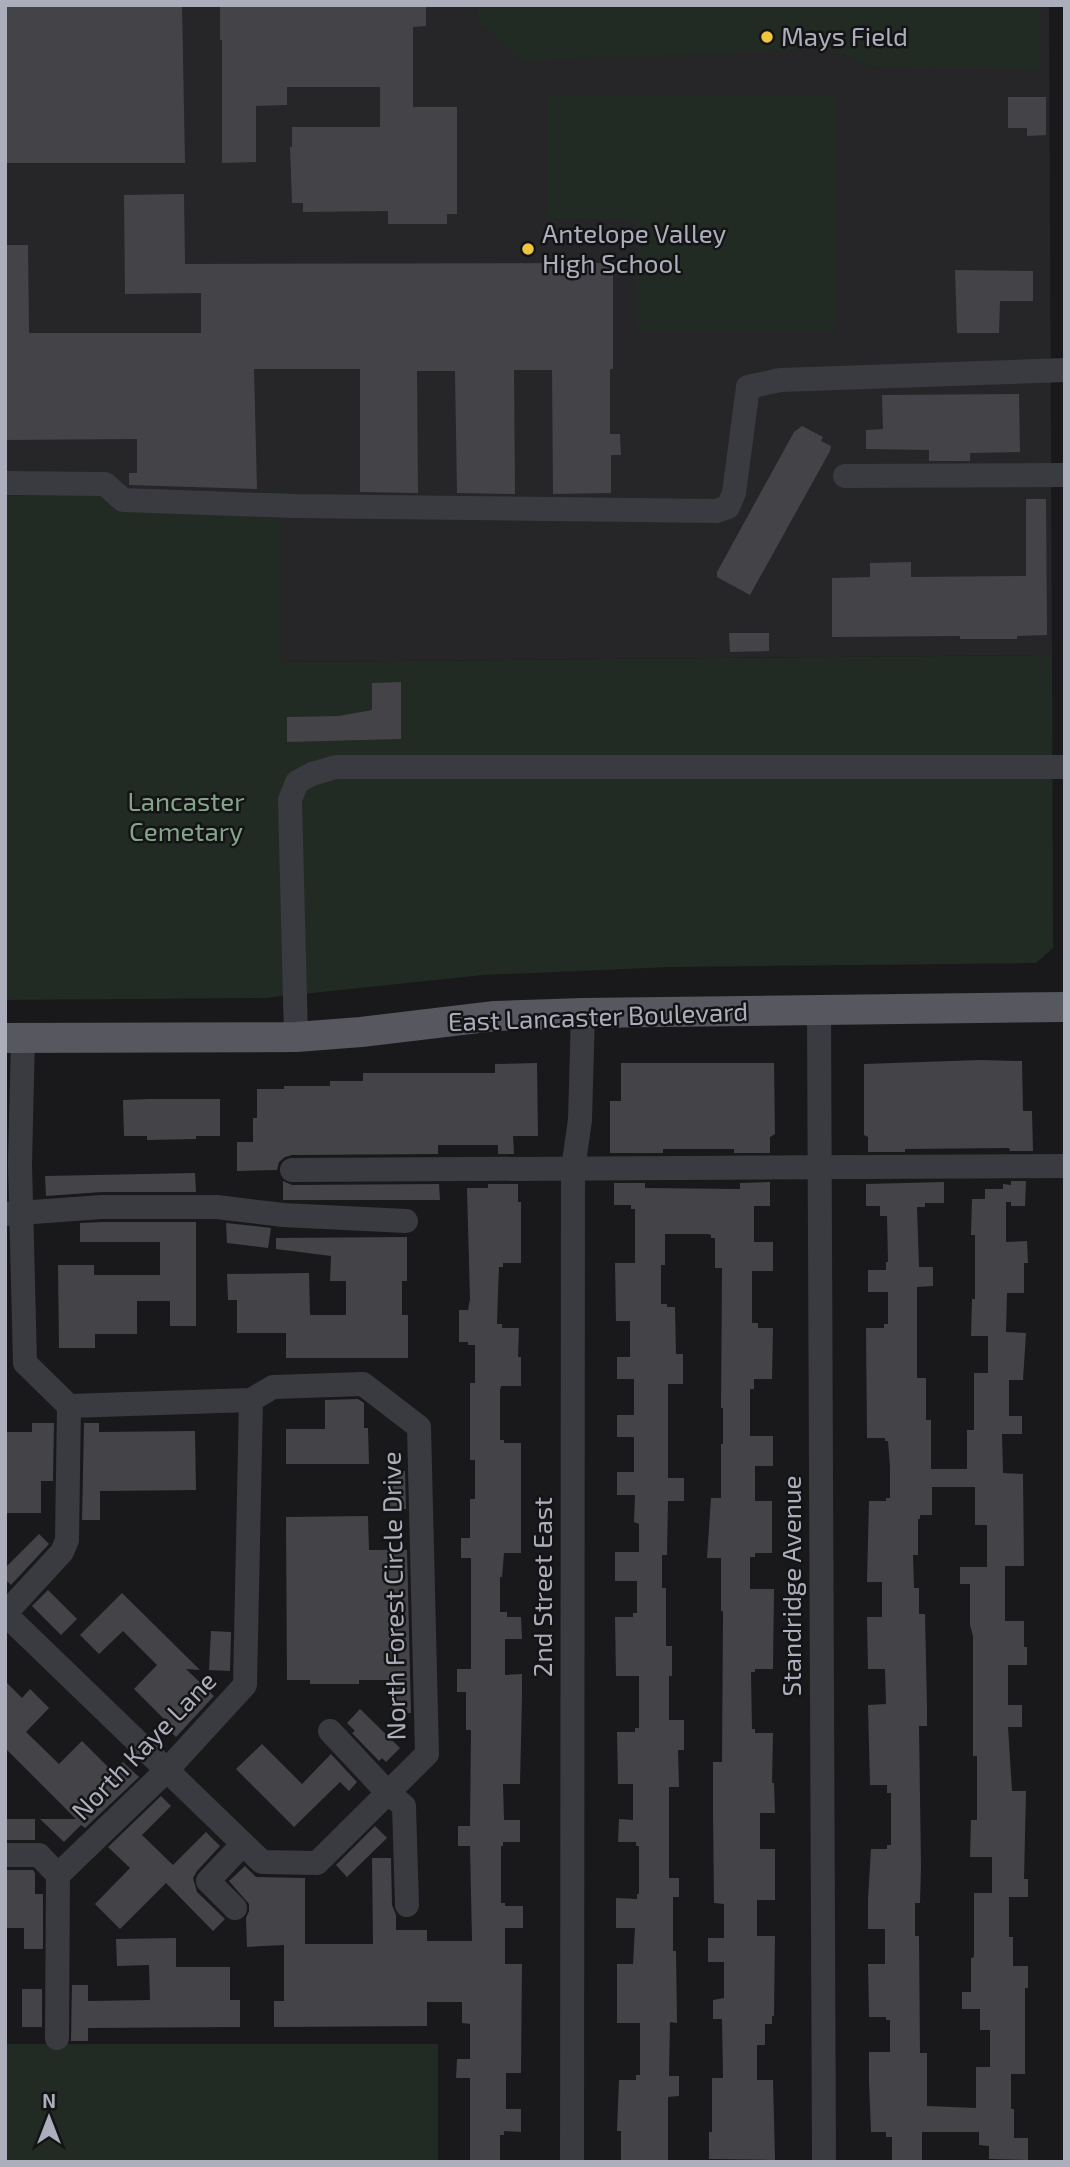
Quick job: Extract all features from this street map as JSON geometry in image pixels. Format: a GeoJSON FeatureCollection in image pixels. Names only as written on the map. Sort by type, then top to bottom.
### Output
{"type":"FeatureCollection","features":[{"type":"Feature","properties":{"kind":"main road","name":"East Lancaster Boulevard"},"geometry":{"type":"LineString","coordinates":[[14,1038],[296,1037],[495,1016],[583,1013],[1065,1007]]}},
{"type":"Feature","properties":{"kind":"street"},"geometry":{"type":"LineString","coordinates":[[5,483],[105,484],[123,500],[295,506],[716,511],[728,507],[734,493],[748,387],[780,380],[1065,370]]}},
{"type":"Feature","properties":{"kind":"street"},"geometry":{"type":"LineString","coordinates":[[845,476],[1065,475]]}},
{"type":"Feature","properties":{"kind":"street"},"geometry":{"type":"LineString","coordinates":[[296,1037],[290,800],[297,782],[312,774],[336,767],[1065,767]]}},
{"type":"Feature","properties":{"kind":"street","name":"Standridge Avenue"},"geometry":{"type":"LineString","coordinates":[[819,1010],[824,2162]]}},
{"type":"Feature","properties":{"kind":"street","name":"2nd Street East"},"geometry":{"type":"LineString","coordinates":[[572,2162],[573,1169],[580,1120],[583,1013]]}},
{"type":"Feature","properties":{"kind":"street"},"geometry":{"type":"LineString","coordinates":[[14,1038],[20,1164],[13,1213],[25,1363],[69,1405],[67,1540],[62,1552],[5,1614],[243,1844],[208,1881],[235,1909]]}},
{"type":"Feature","properties":{"kind":"street"},"geometry":{"type":"LineString","coordinates":[[292,1170],[1065,1166]]}},
{"type":"Feature","properties":{"kind":"street"},"geometry":{"type":"LineString","coordinates":[[13,1213],[102,1207],[217,1207],[283,1215],[406,1221]]}},
{"type":"Feature","properties":{"kind":"street","name":"North Forest Circle Drive"},"geometry":{"type":"LineString","coordinates":[[69,1405],[251,1400],[273,1387],[363,1384],[419,1427],[427,1754],[317,1863],[262,1862],[243,1844]]}},
{"type":"Feature","properties":{"kind":"street","name":"North Kaye Lane"},"geometry":{"type":"LineString","coordinates":[[58,1875],[167,1770],[245,1685],[251,1400]]}},
{"type":"Feature","properties":{"kind":"street"},"geometry":{"type":"LineString","coordinates":[[330,1731],[388,1793],[404,1806],[407,1905]]}},
{"type":"Feature","properties":{"kind":"street"},"geometry":{"type":"LineString","coordinates":[[5,1855],[39,1855],[58,1875],[57,2038]]}},
{"type":"Feature","properties":{"kind":"shaded area","name":"Antelope Valley High School"},"geometry":{"type":"Polygon","coordinates":[[[5,5],[1049,5],[1052,655],[282,662],[280,492],[5,496],[5,5]]]}},
{"type":"Feature","properties":{"kind":"green space","name":"Mays Field"},"geometry":{"type":"Polygon","coordinates":[[[475,5],[1039,5],[1039,69],[870,67],[833,49],[521,61],[480,24],[475,5]]]}},
{"type":"Feature","properties":{"kind":"green space"},"geometry":{"type":"Polygon","coordinates":[[[548,95],[835,96],[835,331],[637,331],[637,220],[548,219],[548,95]]]}},
{"type":"Feature","properties":{"kind":"green space","name":"Lancaster Cemetary"},"geometry":{"type":"Polygon","coordinates":[[[281,492],[282,662],[1052,655],[1053,948],[1036,963],[671,967],[483,975],[265,998],[5,1000],[5,496],[281,492]]]}},
{"type":"Feature","properties":{"kind":"green space"},"geometry":{"type":"Polygon","coordinates":[[[5,2044],[438,2044],[438,2162],[5,2162],[5,2044]]]}},
{"type":"Feature","properties":{"kind":"building"},"geometry":{"type":"Polygon","coordinates":[[[5,5],[182,5],[185,163],[5,163],[5,5]]]}},
{"type":"Feature","properties":{"kind":"building"},"geometry":{"type":"Polygon","coordinates":[[[220,5],[426,5],[426,26],[413,27],[413,107],[457,107],[457,214],[447,214],[447,224],[388,224],[388,211],[303,212],[303,203],[292,203],[292,127],[380,127],[380,87],[287,87],[287,105],[256,106],[256,162],[222,163],[220,5]]]}},
{"type":"Feature","properties":{"kind":"building"},"geometry":{"type":"Polygon","coordinates":[[[1008,97],[1046,97],[1046,135],[1027,136],[1027,128],[1008,128],[1008,97]]]}},
{"type":"Feature","properties":{"kind":"building"},"geometry":{"type":"Polygon","coordinates":[[[184,194],[185,264],[613,263],[610,434],[620,434],[621,455],[611,455],[611,493],[553,494],[552,370],[514,370],[515,494],[457,493],[455,371],[417,371],[418,493],[360,492],[360,369],[254,369],[257,489],[129,485],[129,473],[137,473],[137,439],[5,440],[5,245],[28,245],[29,333],[201,333],[201,293],[125,294],[124,195],[184,194]]]}},
{"type":"Feature","properties":{"kind":"building"},"geometry":{"type":"Polygon","coordinates":[[[955,270],[1033,271],[1033,301],[1000,301],[999,333],[957,333],[955,270]]]}},
{"type":"Feature","properties":{"kind":"building"},"geometry":{"type":"Polygon","coordinates":[[[1019,394],[1020,452],[970,453],[970,461],[929,461],[929,450],[866,449],[866,430],[883,429],[882,395],[1019,394]]]}},
{"type":"Feature","properties":{"kind":"building"},"geometry":{"type":"Polygon","coordinates":[[[802,426],[823,437],[821,441],[831,446],[830,451],[750,595],[717,577],[717,572],[794,432],[802,426]]]}},
{"type":"Feature","properties":{"kind":"building"},"geometry":{"type":"Polygon","coordinates":[[[1026,499],[1046,499],[1047,635],[1017,636],[1017,639],[960,639],[960,636],[832,637],[832,578],[870,577],[870,563],[911,562],[911,577],[1026,576],[1026,499]]]}},
{"type":"Feature","properties":{"kind":"building"},"geometry":{"type":"Polygon","coordinates":[[[729,633],[769,633],[769,651],[730,652],[729,633]]]}},
{"type":"Feature","properties":{"kind":"building"},"geometry":{"type":"Polygon","coordinates":[[[401,682],[401,739],[287,742],[287,717],[339,716],[372,710],[372,683],[401,682]]]}},
{"type":"Feature","properties":{"kind":"building"},"geometry":{"type":"Polygon","coordinates":[[[1022,1061],[1023,1111],[1032,1111],[1033,1151],[1010,1151],[1009,1148],[868,1152],[868,1137],[864,1135],[864,1064],[1022,1061]]]}},
{"type":"Feature","properties":{"kind":"building"},"geometry":{"type":"Polygon","coordinates":[[[537,1063],[538,1136],[513,1136],[514,1154],[498,1154],[498,1145],[438,1145],[438,1154],[292,1155],[279,1162],[277,1170],[237,1171],[237,1142],[253,1142],[253,1118],[257,1118],[257,1089],[330,1086],[330,1081],[363,1081],[363,1073],[495,1073],[495,1064],[537,1063]]]}},
{"type":"Feature","properties":{"kind":"building"},"geometry":{"type":"Polygon","coordinates":[[[621,1063],[774,1063],[775,1134],[770,1137],[770,1153],[734,1153],[734,1149],[663,1149],[663,1153],[610,1153],[610,1101],[621,1101],[621,1063]]]}},
{"type":"Feature","properties":{"kind":"building"},"geometry":{"type":"Polygon","coordinates":[[[220,1099],[220,1136],[147,1140],[147,1136],[124,1136],[123,1100],[220,1099]]]}},
{"type":"Feature","properties":{"kind":"building"},"geometry":{"type":"Polygon","coordinates":[[[195,1173],[196,1192],[102,1192],[46,1196],[45,1176],[195,1173]]]}},
{"type":"Feature","properties":{"kind":"building"},"geometry":{"type":"Polygon","coordinates":[[[283,1181],[292,1185],[439,1184],[440,1200],[283,1200],[283,1181]]]}},
{"type":"Feature","properties":{"kind":"building"},"geometry":{"type":"Polygon","coordinates":[[[1011,1181],[1026,1181],[1025,1206],[1011,1206],[1011,1202],[1006,1202],[1006,1242],[1027,1241],[1028,1263],[1024,1263],[1024,1293],[1007,1293],[1006,1332],[1026,1333],[1023,1380],[1009,1380],[1009,1416],[1022,1416],[1022,1434],[1002,1434],[1003,1473],[1023,1474],[1024,1566],[1005,1566],[1005,1621],[1024,1621],[1024,1647],[1027,1647],[1027,1665],[1008,1665],[1008,1705],[1022,1705],[1022,1727],[1008,1727],[1012,1791],[1026,1791],[1024,1879],[1028,1879],[1028,1897],[1009,1897],[1009,1937],[1013,1937],[1013,1966],[1028,1966],[1028,1988],[1025,1988],[1025,2074],[1011,2074],[1011,2109],[1014,2109],[1014,2138],[1028,2138],[1028,2160],[989,2159],[989,2146],[979,2145],[979,2132],[922,2132],[922,2160],[892,2160],[892,2137],[886,2137],[886,2132],[871,2132],[869,2082],[869,2052],[890,2052],[890,2020],[886,2020],[886,2017],[869,2017],[868,1964],[885,1964],[885,1929],[868,1929],[871,1849],[887,1849],[887,1845],[891,1845],[891,1793],[887,1793],[887,1785],[870,1785],[868,1705],[886,1704],[885,1669],[868,1669],[867,1617],[882,1617],[882,1582],[867,1582],[869,1501],[886,1501],[886,1498],[890,1498],[890,1466],[888,1441],[885,1441],[885,1438],[867,1438],[866,1328],[884,1328],[884,1324],[888,1324],[888,1292],[868,1292],[868,1270],[886,1270],[888,1262],[887,1216],[880,1216],[880,1206],[866,1206],[866,1184],[944,1182],[944,1203],[925,1203],[925,1207],[917,1207],[919,1267],[933,1267],[933,1286],[917,1287],[917,1378],[926,1378],[926,1420],[931,1420],[931,1469],[967,1469],[967,1430],[974,1430],[974,1373],[988,1373],[988,1336],[971,1336],[972,1299],[975,1299],[972,1199],[985,1199],[985,1189],[1003,1189],[1003,1184],[1011,1185],[1011,1181]],[[932,1487],[932,1515],[920,1515],[918,1519],[918,1555],[913,1555],[914,1588],[919,1588],[919,1614],[925,1614],[927,1707],[927,1726],[919,1726],[921,1866],[920,1903],[915,1903],[915,1936],[919,1936],[920,2053],[927,2053],[927,2106],[976,2108],[976,2067],[990,2067],[990,2030],[980,2030],[980,2009],[962,2009],[962,1992],[971,1992],[974,1893],[992,1893],[992,1857],[970,1857],[971,1820],[977,1820],[977,1756],[973,1756],[973,1636],[970,1625],[970,1584],[960,1584],[960,1567],[987,1567],[987,1525],[975,1525],[975,1487],[932,1487]]]}},
{"type":"Feature","properties":{"kind":"building"},"geometry":{"type":"Polygon","coordinates":[[[770,1182],[770,1206],[754,1206],[754,1242],[773,1242],[773,1271],[752,1271],[752,1323],[758,1323],[758,1328],[773,1328],[772,1379],[754,1379],[754,1389],[750,1389],[750,1436],[773,1436],[773,1466],[755,1466],[755,1501],[772,1501],[772,1553],[755,1553],[755,1557],[750,1557],[750,1589],[774,1589],[773,1669],[755,1669],[755,1672],[751,1672],[752,1729],[755,1729],[755,1733],[773,1733],[772,1783],[775,1813],[760,1813],[760,1849],[775,1849],[775,1900],[757,1900],[757,1936],[775,1936],[774,2016],[772,2024],[765,2024],[765,2045],[757,2045],[757,2080],[773,2080],[775,2160],[709,2159],[712,2078],[723,2078],[722,2019],[713,2019],[713,2000],[724,1998],[724,1962],[708,1962],[708,1938],[724,1938],[724,1904],[714,1903],[713,1813],[713,1762],[722,1762],[723,1611],[721,1558],[707,1558],[711,1498],[721,1498],[722,1268],[715,1268],[715,1238],[711,1238],[711,1235],[665,1234],[665,1265],[661,1265],[661,1304],[675,1307],[676,1354],[683,1354],[683,1384],[668,1384],[668,1478],[684,1478],[684,1501],[668,1501],[667,1555],[662,1555],[662,1588],[666,1588],[666,1646],[672,1646],[669,1720],[684,1720],[684,1750],[678,1750],[679,1787],[669,1787],[669,1878],[679,1878],[679,1897],[673,1897],[677,2023],[670,2022],[669,2076],[679,2076],[679,2096],[668,2097],[668,2160],[621,2160],[621,2131],[617,2131],[619,2080],[636,2080],[636,2075],[640,2075],[640,2023],[617,2023],[617,1964],[633,1964],[635,1928],[616,1928],[616,1898],[637,1899],[639,1846],[636,1846],[636,1842],[618,1842],[619,1819],[633,1820],[633,1784],[618,1784],[617,1732],[635,1732],[635,1728],[639,1728],[639,1676],[616,1676],[615,1617],[633,1617],[633,1613],[637,1613],[637,1581],[615,1581],[615,1552],[639,1552],[639,1524],[634,1522],[635,1495],[617,1495],[617,1472],[634,1472],[634,1437],[617,1437],[617,1415],[634,1415],[634,1379],[617,1379],[617,1357],[630,1357],[630,1321],[616,1321],[615,1263],[635,1263],[635,1209],[631,1209],[631,1205],[614,1205],[614,1183],[645,1183],[645,1188],[740,1189],[740,1183],[770,1182]]]}},
{"type":"Feature","properties":{"kind":"building"},"geometry":{"type":"Polygon","coordinates":[[[488,1184],[518,1184],[518,1202],[521,1202],[521,1263],[503,1263],[503,1267],[499,1267],[497,1324],[502,1324],[502,1328],[519,1328],[518,1357],[521,1357],[521,1386],[501,1386],[500,1391],[500,1440],[504,1440],[504,1443],[521,1443],[521,1553],[504,1553],[500,1577],[500,1612],[507,1612],[507,1617],[521,1617],[522,1639],[505,1639],[505,1675],[522,1674],[520,1784],[503,1784],[504,1820],[520,1820],[520,1842],[503,1842],[501,1846],[501,1903],[505,1903],[505,1906],[523,1906],[523,1928],[505,1928],[505,1964],[522,1964],[521,2073],[506,2073],[506,2109],[521,2109],[521,2132],[504,2131],[504,2135],[500,2135],[500,2160],[470,2160],[470,2078],[456,2078],[457,2059],[470,2059],[470,2024],[462,2023],[462,2002],[427,2002],[427,2026],[274,2027],[274,2001],[284,2001],[284,1945],[247,1947],[246,1918],[249,1904],[229,1881],[245,1866],[256,1877],[305,1878],[305,1944],[373,1944],[372,1858],[391,1858],[392,1905],[396,1915],[396,1930],[427,1930],[427,1941],[472,1941],[470,1846],[458,1846],[458,1826],[470,1826],[471,1730],[466,1730],[466,1692],[457,1692],[457,1669],[471,1669],[471,1558],[461,1558],[461,1538],[470,1538],[470,1499],[475,1499],[475,1460],[470,1460],[470,1383],[475,1383],[475,1345],[459,1342],[459,1310],[468,1310],[470,1299],[467,1188],[488,1188],[488,1184]]]}},
{"type":"Feature","properties":{"kind":"building"},"geometry":{"type":"Polygon","coordinates":[[[196,1222],[196,1326],[170,1326],[170,1301],[137,1301],[137,1334],[95,1334],[95,1348],[59,1348],[58,1265],[94,1265],[94,1275],[160,1275],[160,1242],[80,1242],[80,1223],[196,1222]]]}},
{"type":"Feature","properties":{"kind":"building"},"geometry":{"type":"Polygon","coordinates":[[[226,1223],[271,1228],[268,1248],[227,1243],[226,1223]]]}},
{"type":"Feature","properties":{"kind":"building"},"geometry":{"type":"Polygon","coordinates":[[[407,1237],[407,1281],[402,1281],[402,1315],[408,1315],[408,1358],[286,1358],[286,1333],[237,1333],[237,1300],[228,1300],[227,1274],[309,1273],[310,1315],[346,1315],[346,1281],[330,1281],[331,1256],[276,1249],[276,1238],[407,1237]]]}},
{"type":"Feature","properties":{"kind":"building"},"geometry":{"type":"Polygon","coordinates":[[[358,1399],[364,1403],[369,1464],[286,1464],[286,1429],[325,1429],[325,1400],[358,1399]]]}},
{"type":"Feature","properties":{"kind":"building"},"geometry":{"type":"Polygon","coordinates":[[[32,1423],[54,1423],[53,1481],[41,1481],[41,1513],[5,1513],[5,1432],[32,1432],[32,1423]]]}},
{"type":"Feature","properties":{"kind":"building"},"geometry":{"type":"Polygon","coordinates":[[[84,1423],[99,1423],[99,1432],[195,1431],[196,1490],[100,1491],[100,1520],[82,1520],[84,1423]]]}},
{"type":"Feature","properties":{"kind":"building"},"geometry":{"type":"Polygon","coordinates":[[[391,1471],[405,1471],[406,1509],[390,1509],[391,1471]]]}},
{"type":"Feature","properties":{"kind":"building"},"geometry":{"type":"Polygon","coordinates":[[[368,1516],[369,1550],[407,1550],[411,1713],[391,1713],[391,1680],[359,1680],[359,1684],[310,1684],[310,1680],[287,1680],[286,1517],[368,1516]]]}},
{"type":"Feature","properties":{"kind":"building"},"geometry":{"type":"Polygon","coordinates":[[[39,1534],[49,1544],[11,1585],[5,1579],[5,1568],[39,1534]]]}},
{"type":"Feature","properties":{"kind":"building"},"geometry":{"type":"Polygon","coordinates":[[[48,1590],[77,1619],[61,1635],[32,1606],[48,1590]]]}},
{"type":"Feature","properties":{"kind":"building"},"geometry":{"type":"Polygon","coordinates":[[[122,1593],[200,1670],[186,1669],[214,1696],[176,1737],[162,1723],[165,1720],[134,1689],[157,1665],[123,1631],[99,1654],[80,1635],[122,1593]]]}},
{"type":"Feature","properties":{"kind":"building"},"geometry":{"type":"Polygon","coordinates":[[[211,1631],[231,1632],[230,1671],[209,1670],[211,1631]]]}},
{"type":"Feature","properties":{"kind":"building"},"geometry":{"type":"Polygon","coordinates":[[[5,1681],[22,1698],[30,1689],[49,1708],[26,1732],[59,1764],[82,1741],[113,1772],[123,1762],[139,1777],[85,1828],[81,1825],[64,1842],[40,1819],[76,1819],[5,1748],[5,1681]]]}},
{"type":"Feature","properties":{"kind":"building"},"geometry":{"type":"Polygon","coordinates":[[[360,1709],[400,1748],[386,1762],[382,1758],[379,1761],[352,1733],[355,1731],[347,1723],[360,1709]]]}},
{"type":"Feature","properties":{"kind":"building"},"geometry":{"type":"Polygon","coordinates":[[[262,1744],[302,1784],[331,1754],[357,1782],[349,1791],[340,1782],[294,1827],[236,1769],[262,1744]]]}},
{"type":"Feature","properties":{"kind":"building"},"geometry":{"type":"Polygon","coordinates":[[[161,1796],[171,1806],[142,1835],[173,1865],[206,1832],[220,1846],[193,1878],[197,1892],[225,1919],[213,1931],[166,1883],[120,1929],[95,1904],[130,1868],[108,1847],[161,1796]]]}},
{"type":"Feature","properties":{"kind":"building"},"geometry":{"type":"Polygon","coordinates":[[[5,1819],[35,1819],[35,1840],[5,1840],[5,1819]]]}},
{"type":"Feature","properties":{"kind":"building"},"geometry":{"type":"Polygon","coordinates":[[[375,1826],[387,1838],[347,1877],[336,1865],[375,1826]]]}},
{"type":"Feature","properties":{"kind":"building"},"geometry":{"type":"Polygon","coordinates":[[[5,1870],[33,1870],[35,1873],[35,1894],[43,1894],[43,1949],[24,1949],[24,1928],[5,1928],[5,1870]]]}},
{"type":"Feature","properties":{"kind":"building"},"geometry":{"type":"Polygon","coordinates":[[[176,1938],[176,1967],[230,1967],[230,2000],[240,2000],[240,2027],[88,2028],[88,2041],[71,2041],[72,1985],[88,1985],[88,2001],[150,2000],[149,1965],[117,1966],[116,1939],[176,1938]]]}},
{"type":"Feature","properties":{"kind":"building"},"geometry":{"type":"Polygon","coordinates":[[[22,1989],[42,1989],[42,2027],[22,2027],[22,1989]]]}},
{"type":"Feature","properties":{"kind":"place","name":"Mays Field"},"geometry":{"type":"Point","coordinates":[767,37]}},
{"type":"Feature","properties":{"kind":"place","name":"Antelope Valley High School"},"geometry":{"type":"Point","coordinates":[528,249]}}]}
